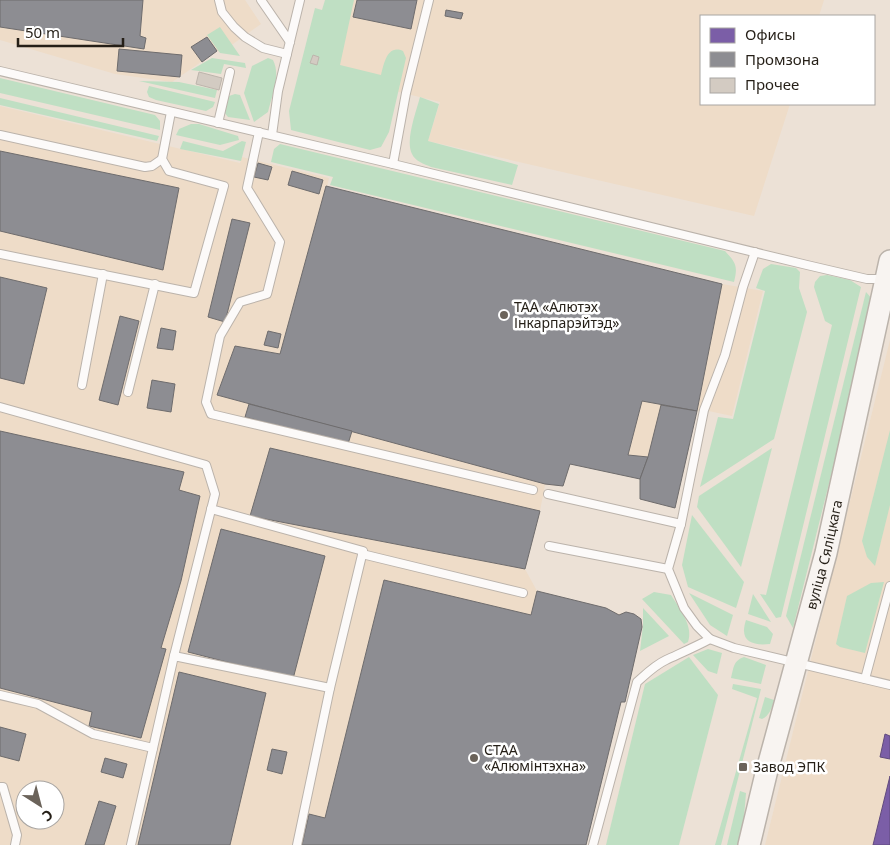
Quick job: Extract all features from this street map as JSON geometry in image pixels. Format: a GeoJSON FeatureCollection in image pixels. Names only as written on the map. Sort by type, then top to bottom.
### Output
{"type":"FeatureCollection","features":[{"type":"Feature","properties":{"kind":"main road","name":"вуліца Сяліцкага"},"geometry":{"type":"LineString","coordinates":[[749,845],[826,553],[888,270]]}},
{"type":"Feature","properties":{"kind":"lane"},"geometry":{"type":"LineString","coordinates":[[219,0],[222,12],[234,28],[245,37],[263,48],[287,54]]}},
{"type":"Feature","properties":{"kind":"lane"},"geometry":{"type":"LineString","coordinates":[[261,0],[290,42]]}},
{"type":"Feature","properties":{"kind":"lane"},"geometry":{"type":"LineString","coordinates":[[272,135],[278,90],[300,0]]}},
{"type":"Feature","properties":{"kind":"lane"},"geometry":{"type":"LineString","coordinates":[[393,164],[406,93],[429,0]]}},
{"type":"Feature","properties":{"kind":"lane"},"geometry":{"type":"LineString","coordinates":[[0,71],[867,279],[888,270]]}},
{"type":"Feature","properties":{"kind":"lane"},"geometry":{"type":"LineString","coordinates":[[218,123],[230,72]]}},
{"type":"Feature","properties":{"kind":"lane"},"geometry":{"type":"LineString","coordinates":[[0,254],[194,293],[224,186],[169,171],[162,159],[171,112]]}},
{"type":"Feature","properties":{"kind":"lane"},"geometry":{"type":"LineString","coordinates":[[259,132],[247,188],[280,242],[267,294],[240,302],[220,336],[206,402],[211,414],[533,490]]}},
{"type":"Feature","properties":{"kind":"lane"},"geometry":{"type":"LineString","coordinates":[[0,134],[145,167],[152,166],[162,159]]}},
{"type":"Feature","properties":{"kind":"lane"},"geometry":{"type":"LineString","coordinates":[[755,252],[743,287],[725,355],[704,410],[681,524],[668,569],[684,608],[697,626],[710,639],[734,648],[890,685]]}},
{"type":"Feature","properties":{"kind":"lane"},"geometry":{"type":"LineString","coordinates":[[82,385],[103,274]]}},
{"type":"Feature","properties":{"kind":"lane"},"geometry":{"type":"LineString","coordinates":[[128,392],[155,284]]}},
{"type":"Feature","properties":{"kind":"lane"},"geometry":{"type":"LineString","coordinates":[[0,407],[206,465],[215,494],[174,656],[130,845]]}},
{"type":"Feature","properties":{"kind":"lane"},"geometry":{"type":"LineString","coordinates":[[548,494],[681,524]]}},
{"type":"Feature","properties":{"kind":"lane"},"geometry":{"type":"LineString","coordinates":[[211,509],[363,551],[330,688],[297,845]]}},
{"type":"Feature","properties":{"kind":"lane"},"geometry":{"type":"LineString","coordinates":[[549,546],[668,569]]}},
{"type":"Feature","properties":{"kind":"lane"},"geometry":{"type":"LineString","coordinates":[[362,554],[523,593]]}},
{"type":"Feature","properties":{"kind":"lane"},"geometry":{"type":"LineString","coordinates":[[865,679],[890,586]]}},
{"type":"Feature","properties":{"kind":"lane"},"geometry":{"type":"LineString","coordinates":[[593,845],[637,682],[666,660],[687,652],[710,639]]}},
{"type":"Feature","properties":{"kind":"lane"},"geometry":{"type":"LineString","coordinates":[[174,656],[330,688]]}},
{"type":"Feature","properties":{"kind":"lane"},"geometry":{"type":"LineString","coordinates":[[0,695],[38,704],[93,734],[153,748]]}},
{"type":"Feature","properties":{"kind":"lane"},"geometry":{"type":"LineString","coordinates":[[0,787],[3,787],[17,834],[15,845]]}},
{"type":"Feature","properties":{"kind":"shaded area"},"geometry":{"type":"Polygon","coordinates":[[[0,0],[245,0],[261,24],[222,52],[217,51],[172,82],[115,74],[0,40],[0,0]]]}},
{"type":"Feature","properties":{"kind":"shaded area"},"geometry":{"type":"Polygon","coordinates":[[[334,0],[824,0],[819,15],[700,15],[700,105],[790,105],[754,216],[428,141],[440,102],[317,72],[334,0]]]}},
{"type":"Feature","properties":{"kind":"shaded area"},"geometry":{"type":"Polygon","coordinates":[[[0,106],[240,163],[242,157],[329,178],[327,187],[722,284],[763,291],[732,416],[704,410],[697,411],[675,508],[640,499],[640,479],[570,464],[563,486],[545,485],[525,569],[537,591],[606,608],[619,614],[626,612],[641,619],[642,627],[625,702],[621,702],[586,845],[0,845],[0,106]]]}},
{"type":"Feature","properties":{"kind":"shaded area"},"geometry":{"type":"Polygon","coordinates":[[[890,340],[890,845],[765,845],[890,340]]]}},
{"type":"Feature","properties":{"kind":"green space"},"geometry":{"type":"Polygon","coordinates":[[[325,0],[354,0],[340,65],[381,75],[387,56],[393,50],[403,51],[406,58],[389,132],[381,147],[370,150],[291,130],[289,111],[315,8],[322,10],[325,0]]]}},
{"type":"Feature","properties":{"kind":"green space"},"geometry":{"type":"Polygon","coordinates":[[[220,27],[240,56],[220,53],[207,35],[220,27]]]}},
{"type":"Feature","properties":{"kind":"green space"},"geometry":{"type":"Polygon","coordinates":[[[212,58],[245,63],[246,68],[224,64],[221,74],[191,70],[212,58]]]}},
{"type":"Feature","properties":{"kind":"green space"},"geometry":{"type":"Polygon","coordinates":[[[268,58],[273,60],[275,66],[275,86],[268,112],[254,122],[244,93],[252,66],[268,58]]]}},
{"type":"Feature","properties":{"kind":"green space"},"geometry":{"type":"Polygon","coordinates":[[[0,78],[155,115],[160,121],[160,130],[0,93],[0,78]]]}},
{"type":"Feature","properties":{"kind":"green space"},"geometry":{"type":"Polygon","coordinates":[[[139,81],[179,82],[217,90],[215,98],[139,81]]]}},
{"type":"Feature","properties":{"kind":"green space"},"geometry":{"type":"Polygon","coordinates":[[[149,86],[215,102],[213,107],[206,111],[156,100],[149,97],[147,92],[149,86]]]}},
{"type":"Feature","properties":{"kind":"green space"},"geometry":{"type":"Polygon","coordinates":[[[240,95],[250,120],[228,117],[224,112],[229,96],[240,95]]]}},
{"type":"Feature","properties":{"kind":"green space"},"geometry":{"type":"Polygon","coordinates":[[[420,97],[439,104],[428,141],[518,165],[512,185],[431,167],[415,159],[410,148],[410,142],[412,126],[420,97]]]}},
{"type":"Feature","properties":{"kind":"green space"},"geometry":{"type":"Polygon","coordinates":[[[0,98],[159,136],[157,141],[0,105],[0,98]]]}},
{"type":"Feature","properties":{"kind":"green space"},"geometry":{"type":"Polygon","coordinates":[[[191,124],[199,124],[238,136],[239,140],[220,145],[176,135],[179,129],[191,124]]]}},
{"type":"Feature","properties":{"kind":"green space"},"geometry":{"type":"Polygon","coordinates":[[[183,141],[223,151],[242,141],[246,142],[241,161],[180,149],[183,141]]]}},
{"type":"Feature","properties":{"kind":"green space"},"geometry":{"type":"Polygon","coordinates":[[[280,144],[725,251],[735,265],[734,282],[330,185],[333,177],[271,162],[274,149],[280,144]]]}},
{"type":"Feature","properties":{"kind":"green space"},"geometry":{"type":"Polygon","coordinates":[[[771,264],[796,268],[800,272],[799,288],[807,312],[774,439],[700,487],[718,417],[733,419],[765,291],[756,288],[763,269],[771,264]]]}},
{"type":"Feature","properties":{"kind":"green space"},"geometry":{"type":"Polygon","coordinates":[[[827,275],[850,280],[861,287],[781,617],[776,618],[760,594],[766,595],[832,325],[825,321],[814,287],[815,282],[820,276],[827,275]]]}},
{"type":"Feature","properties":{"kind":"green space"},"geometry":{"type":"Polygon","coordinates":[[[866,292],[873,300],[793,628],[786,616],[866,292]]]}},
{"type":"Feature","properties":{"kind":"green space"},"geometry":{"type":"Polygon","coordinates":[[[890,430],[890,505],[875,566],[867,557],[862,541],[890,430]]]}},
{"type":"Feature","properties":{"kind":"green space"},"geometry":{"type":"Polygon","coordinates":[[[772,448],[741,567],[697,507],[699,496],[772,448]]]}},
{"type":"Feature","properties":{"kind":"green space"},"geometry":{"type":"Polygon","coordinates":[[[692,515],[744,582],[736,608],[688,587],[682,565],[692,515]]]}},
{"type":"Feature","properties":{"kind":"green space"},"geometry":{"type":"Polygon","coordinates":[[[884,582],[865,653],[840,647],[836,644],[847,596],[871,583],[884,582]]]}},
{"type":"Feature","properties":{"kind":"green space"},"geometry":{"type":"Polygon","coordinates":[[[654,592],[671,595],[687,624],[689,630],[688,642],[684,644],[642,599],[654,592]]]}},
{"type":"Feature","properties":{"kind":"green space"},"geometry":{"type":"Polygon","coordinates":[[[689,593],[733,615],[727,636],[710,625],[689,593]]]}},
{"type":"Feature","properties":{"kind":"green space"},"geometry":{"type":"Polygon","coordinates":[[[753,594],[771,622],[748,614],[753,594]]]}},
{"type":"Feature","properties":{"kind":"green space"},"geometry":{"type":"Polygon","coordinates":[[[643,608],[669,636],[640,651],[643,625],[643,608]]]}},
{"type":"Feature","properties":{"kind":"green space"},"geometry":{"type":"Polygon","coordinates":[[[746,620],[767,627],[773,634],[770,644],[757,644],[748,641],[744,633],[746,620]]]}},
{"type":"Feature","properties":{"kind":"green space"},"geometry":{"type":"Polygon","coordinates":[[[708,649],[722,653],[717,674],[708,671],[693,655],[708,649]]]}},
{"type":"Feature","properties":{"kind":"green space"},"geometry":{"type":"Polygon","coordinates":[[[689,657],[718,695],[679,845],[606,845],[645,684],[689,657]]]}},
{"type":"Feature","properties":{"kind":"green space"},"geometry":{"type":"Polygon","coordinates":[[[744,657],[766,665],[761,684],[731,678],[736,663],[744,657]]]}},
{"type":"Feature","properties":{"kind":"green space"},"geometry":{"type":"Polygon","coordinates":[[[733,684],[761,689],[721,845],[715,845],[757,698],[732,689],[733,684]]]}},
{"type":"Feature","properties":{"kind":"green space"},"geometry":{"type":"Polygon","coordinates":[[[765,697],[774,700],[767,716],[762,719],[759,718],[765,697]]]}},
{"type":"Feature","properties":{"kind":"green space"},"geometry":{"type":"Polygon","coordinates":[[[740,791],[746,793],[743,829],[739,845],[727,845],[740,791]]]}},
{"type":"Feature","properties":{"kind":"building: Офисы"},"geometry":{"type":"Polygon","coordinates":[[[885,734],[890,736],[890,759],[880,757],[885,734]]]}},
{"type":"Feature","properties":{"kind":"building: Офисы"},"geometry":{"type":"Polygon","coordinates":[[[890,776],[890,845],[873,845],[890,776]]]}},
{"type":"Feature","properties":{"kind":"building: Промзона"},"geometry":{"type":"Polygon","coordinates":[[[0,0],[143,0],[140,36],[146,38],[144,49],[0,27],[0,0]]]}},
{"type":"Feature","properties":{"kind":"building: Промзона"},"geometry":{"type":"Polygon","coordinates":[[[357,0],[417,0],[411,29],[353,17],[357,0]]]}},
{"type":"Feature","properties":{"kind":"building: Промзона"},"geometry":{"type":"Polygon","coordinates":[[[446,10],[463,13],[461,19],[445,16],[446,10]]]}},
{"type":"Feature","properties":{"kind":"building: Промзона"},"geometry":{"type":"Polygon","coordinates":[[[207,37],[217,51],[202,62],[191,47],[207,37]]]}},
{"type":"Feature","properties":{"kind":"building: Промзона"},"geometry":{"type":"Polygon","coordinates":[[[119,49],[182,55],[180,77],[117,71],[119,49]]]}},
{"type":"Feature","properties":{"kind":"building: Промзона"},"geometry":{"type":"Polygon","coordinates":[[[0,151],[179,188],[163,270],[0,231],[0,151]]]}},
{"type":"Feature","properties":{"kind":"building: Промзона"},"geometry":{"type":"Polygon","coordinates":[[[258,163],[272,167],[268,180],[254,177],[258,163]]]}},
{"type":"Feature","properties":{"kind":"building: Промзона"},"geometry":{"type":"Polygon","coordinates":[[[292,171],[323,180],[319,194],[288,185],[292,171]]]}},
{"type":"Feature","properties":{"kind":"building: Промзона","name":"ТАА «Алютэх Інкарпарэйтэд»"},"geometry":{"type":"Polygon","coordinates":[[[326,186],[722,284],[697,411],[642,401],[628,455],[648,457],[640,479],[570,464],[563,486],[545,484],[217,395],[235,346],[280,354],[326,186]]]}},
{"type":"Feature","properties":{"kind":"building: Промзона"},"geometry":{"type":"Polygon","coordinates":[[[232,219],[250,223],[225,322],[208,317],[232,219]]]}},
{"type":"Feature","properties":{"kind":"building: Промзона"},"geometry":{"type":"Polygon","coordinates":[[[0,277],[47,288],[24,384],[0,378],[0,277]]]}},
{"type":"Feature","properties":{"kind":"building: Промзона"},"geometry":{"type":"Polygon","coordinates":[[[120,316],[139,321],[118,405],[99,400],[120,316]]]}},
{"type":"Feature","properties":{"kind":"building: Промзона"},"geometry":{"type":"Polygon","coordinates":[[[161,328],[176,331],[173,350],[157,348],[161,328]]]}},
{"type":"Feature","properties":{"kind":"building: Промзона"},"geometry":{"type":"Polygon","coordinates":[[[268,331],[281,334],[278,348],[264,345],[268,331]]]}},
{"type":"Feature","properties":{"kind":"building: Промзона"},"geometry":{"type":"Polygon","coordinates":[[[152,380],[175,384],[171,412],[147,408],[152,380]]]}},
{"type":"Feature","properties":{"kind":"building: Промзона"},"geometry":{"type":"Polygon","coordinates":[[[249,404],[352,431],[348,444],[245,417],[249,404]]]}},
{"type":"Feature","properties":{"kind":"building: Промзона"},"geometry":{"type":"Polygon","coordinates":[[[661,405],[697,411],[675,508],[640,499],[640,479],[648,457],[661,405]]]}},
{"type":"Feature","properties":{"kind":"building: Промзона"},"geometry":{"type":"Polygon","coordinates":[[[0,431],[184,472],[179,490],[200,496],[181,581],[161,648],[166,649],[141,738],[89,726],[92,712],[0,688],[0,431]]]}},
{"type":"Feature","properties":{"kind":"building: Промзона"},"geometry":{"type":"Polygon","coordinates":[[[270,448],[540,511],[525,569],[250,516],[270,448]]]}},
{"type":"Feature","properties":{"kind":"building: Промзона"},"geometry":{"type":"Polygon","coordinates":[[[221,529],[325,556],[293,679],[188,652],[221,529]]]}},
{"type":"Feature","properties":{"kind":"building: Промзона","name":"СТАА «Алюмінтэхна»"},"geometry":{"type":"Polygon","coordinates":[[[384,580],[531,615],[537,591],[606,608],[619,615],[626,612],[634,614],[641,619],[642,627],[625,702],[621,702],[586,845],[302,845],[309,814],[325,818],[384,580]]]}},
{"type":"Feature","properties":{"kind":"building: Промзона"},"geometry":{"type":"Polygon","coordinates":[[[179,672],[266,693],[230,845],[138,845],[179,672]]]}},
{"type":"Feature","properties":{"kind":"building: Промзона"},"geometry":{"type":"Polygon","coordinates":[[[0,727],[26,734],[19,761],[0,756],[0,727]]]}},
{"type":"Feature","properties":{"kind":"building: Промзона"},"geometry":{"type":"Polygon","coordinates":[[[272,749],[287,752],[282,774],[267,770],[272,749]]]}},
{"type":"Feature","properties":{"kind":"building: Промзона"},"geometry":{"type":"Polygon","coordinates":[[[105,758],[127,764],[123,778],[101,772],[105,758]]]}},
{"type":"Feature","properties":{"kind":"building: Промзона"},"geometry":{"type":"Polygon","coordinates":[[[99,801],[116,806],[104,845],[85,845],[99,801]]]}},
{"type":"Feature","properties":{"kind":"building: Прочее"},"geometry":{"type":"Polygon","coordinates":[[[313,55],[319,57],[317,65],[310,63],[313,55]]]}},
{"type":"Feature","properties":{"kind":"building: Прочее"},"geometry":{"type":"Polygon","coordinates":[[[199,72],[222,78],[219,90],[196,84],[199,72]]]}},
{"type":"Feature","properties":{"kind":"place","name":"ТАА «Алютэх Інкарпарэйтэд»"},"geometry":{"type":"Point","coordinates":[504,315]}},
{"type":"Feature","properties":{"kind":"place","name":"СТАА «Алюмінтэхна»"},"geometry":{"type":"Point","coordinates":[474,758]}},
{"type":"Feature","properties":{"kind":"place","name":"Завод ЭПК"},"geometry":{"type":"Point","coordinates":[743,767]}}]}
